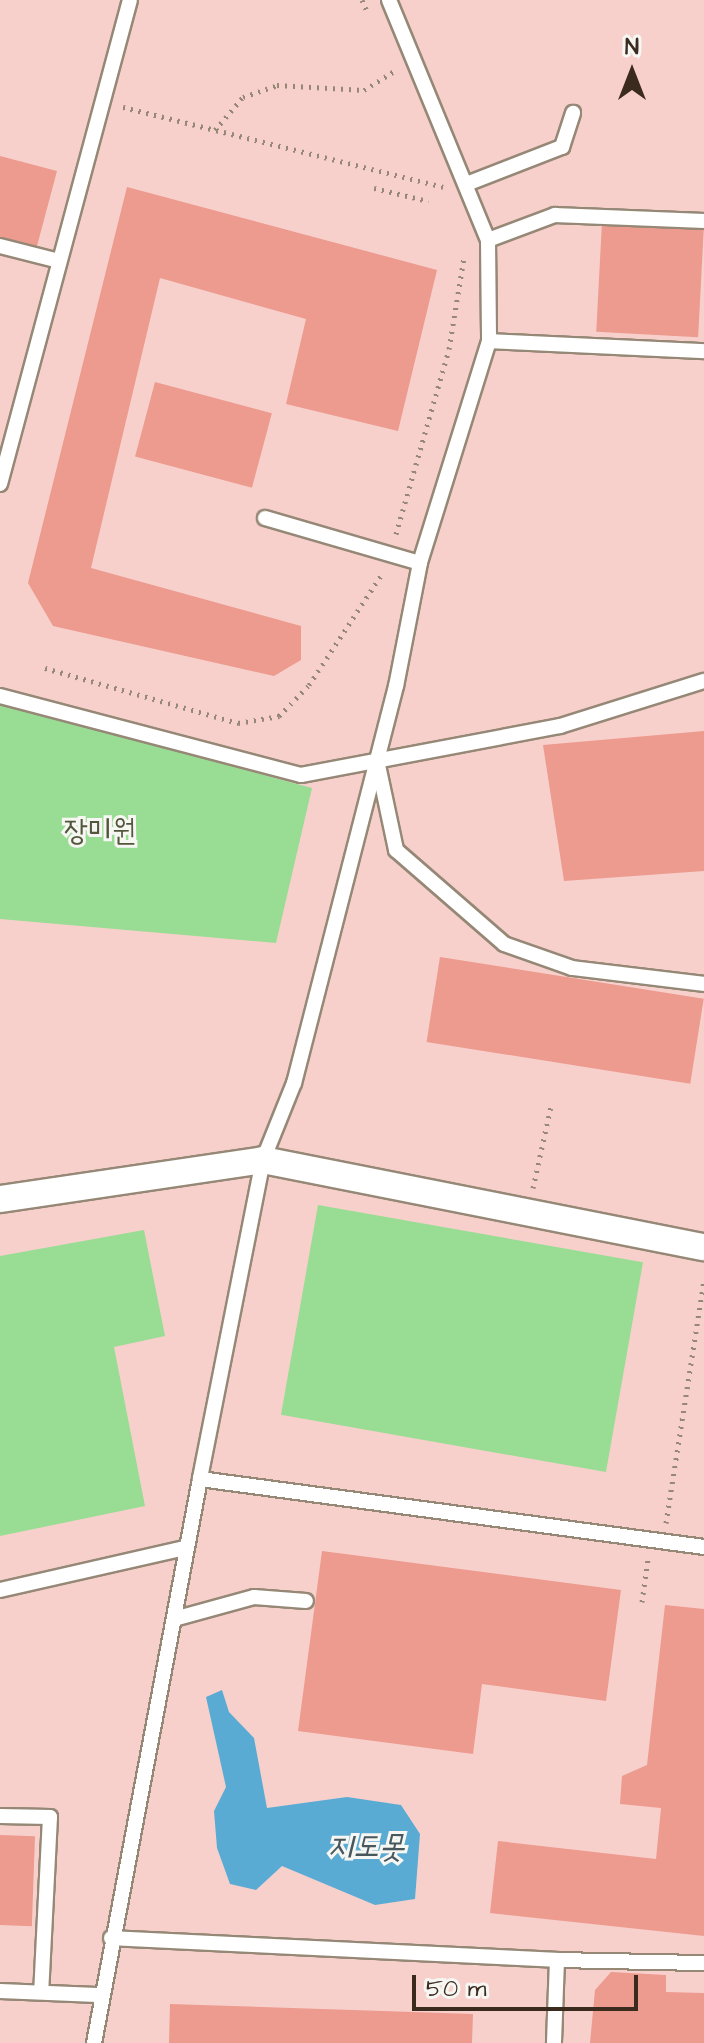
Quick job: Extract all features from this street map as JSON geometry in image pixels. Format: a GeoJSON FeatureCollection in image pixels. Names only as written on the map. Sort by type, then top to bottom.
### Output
{"type":"FeatureCollection","features":[{"type":"Feature","properties":{"kind":"street"},"geometry":{"type":"LineString","coordinates":[[0,1199],[263,1160],[704,1247]]}},
{"type":"Feature","properties":{"kind":"lane"},"geometry":{"type":"LineString","coordinates":[[0,484],[130,0]]}},
{"type":"Feature","properties":{"kind":"lane"},"geometry":{"type":"LineString","coordinates":[[94,2043],[97,1995],[111,1938],[263,1160],[294,1083],[377,760],[420,563],[489,341],[488,240],[469,183],[389,0]]}},
{"type":"Feature","properties":{"kind":"lane"},"geometry":{"type":"LineString","coordinates":[[469,183],[562,147],[573,113]]}},
{"type":"Feature","properties":{"kind":"lane"},"geometry":{"type":"LineString","coordinates":[[488,240],[555,215],[704,221]]}},
{"type":"Feature","properties":{"kind":"lane"},"geometry":{"type":"LineString","coordinates":[[0,246],[59,261]]}},
{"type":"Feature","properties":{"kind":"lane"},"geometry":{"type":"LineString","coordinates":[[489,341],[704,351]]}},
{"type":"Feature","properties":{"kind":"lane"},"geometry":{"type":"LineString","coordinates":[[265,518],[420,563]]}},
{"type":"Feature","properties":{"kind":"lane"},"geometry":{"type":"LineString","coordinates":[[0,696],[301,775],[560,726],[704,681]]}},
{"type":"Feature","properties":{"kind":"lane"},"geometry":{"type":"LineString","coordinates":[[377,760],[396,850],[504,944],[572,968],[704,984]]}},
{"type":"Feature","properties":{"kind":"lane"},"geometry":{"type":"LineString","coordinates":[[200,1479],[704,1547]]}},
{"type":"Feature","properties":{"kind":"lane"},"geometry":{"type":"LineString","coordinates":[[0,1590],[185,1548]]}},
{"type":"Feature","properties":{"kind":"lane"},"geometry":{"type":"LineString","coordinates":[[174,1619],[254,1597],[306,1601]]}},
{"type":"Feature","properties":{"kind":"lane"},"geometry":{"type":"LineString","coordinates":[[0,1816],[50,1817],[41,1992]]}},
{"type":"Feature","properties":{"kind":"lane"},"geometry":{"type":"LineString","coordinates":[[111,1938],[557,1960],[704,1963]]}},
{"type":"Feature","properties":{"kind":"lane"},"geometry":{"type":"LineString","coordinates":[[554,2043],[557,1960]]}},
{"type":"Feature","properties":{"kind":"lane"},"geometry":{"type":"LineString","coordinates":[[0,1991],[97,1995]]}},
{"type":"Feature","properties":{"kind":"path"},"geometry":{"type":"LineString","coordinates":[[362,0],[375,28]]}},
{"type":"Feature","properties":{"kind":"path"},"geometry":{"type":"LineString","coordinates":[[388,56],[401,84]]}},
{"type":"Feature","properties":{"kind":"path"},"geometry":{"type":"LineString","coordinates":[[215,130],[243,97],[277,85],[364,90],[394,71]]}},
{"type":"Feature","properties":{"kind":"path"},"geometry":{"type":"LineString","coordinates":[[122,107],[446,187]]}},
{"type":"Feature","properties":{"kind":"path"},"geometry":{"type":"LineString","coordinates":[[442,176],[448,196]]}},
{"type":"Feature","properties":{"kind":"path"},"geometry":{"type":"LineString","coordinates":[[374,188],[428,201]]}},
{"type":"Feature","properties":{"kind":"path"},"geometry":{"type":"LineString","coordinates":[[45,668],[238,723],[279,716],[377,588],[449,349],[466,247]]}},
{"type":"Feature","properties":{"kind":"path"},"geometry":{"type":"LineString","coordinates":[[527,1213],[551,1106]]}},
{"type":"Feature","properties":{"kind":"path"},"geometry":{"type":"LineString","coordinates":[[642,1602],[657,1540],[704,1279]]}},
{"type":"Feature","properties":{"kind":"shaded area"},"geometry":{"type":"Polygon","coordinates":[[[0,0],[704,0],[704,2043],[0,2043],[0,0]]]}},
{"type":"Feature","properties":{"kind":"green space","name":"장미원"},"geometry":{"type":"Polygon","coordinates":[[[0,703],[312,788],[276,943],[0,919],[0,703]]]}},
{"type":"Feature","properties":{"kind":"green space"},"geometry":{"type":"Polygon","coordinates":[[[318,1205],[643,1262],[606,1472],[281,1415],[318,1205]]]}},
{"type":"Feature","properties":{"kind":"green space"},"geometry":{"type":"Polygon","coordinates":[[[144,1230],[165,1336],[114,1347],[145,1506],[0,1536],[0,1256],[144,1230]]]}},
{"type":"Feature","properties":{"kind":"water","name":"지도못"},"geometry":{"type":"Polygon","coordinates":[[[222,1690],[229,1712],[254,1738],[267,1808],[347,1797],[401,1805],[420,1834],[415,1899],[375,1905],[282,1866],[256,1890],[230,1884],[217,1848],[214,1811],[226,1787],[206,1697],[222,1690]]]}},
{"type":"Feature","properties":{"kind":"building"},"geometry":{"type":"Polygon","coordinates":[[[0,156],[57,171],[37,246],[0,237],[0,156]]]}},
{"type":"Feature","properties":{"kind":"building"},"geometry":{"type":"Polygon","coordinates":[[[127,187],[437,270],[398,431],[286,404],[306,319],[160,278],[91,568],[301,626],[301,660],[274,676],[53,626],[28,583],[127,187]]]}},
{"type":"Feature","properties":{"kind":"building"},"geometry":{"type":"Polygon","coordinates":[[[602,222],[704,227],[698,337],[596,332],[602,222]]]}},
{"type":"Feature","properties":{"kind":"building"},"geometry":{"type":"Polygon","coordinates":[[[155,382],[272,413],[252,488],[135,456],[155,382]]]}},
{"type":"Feature","properties":{"kind":"building"},"geometry":{"type":"Polygon","coordinates":[[[704,731],[704,871],[564,881],[543,745],[704,731]]]}},
{"type":"Feature","properties":{"kind":"building"},"geometry":{"type":"Polygon","coordinates":[[[440,957],[704,999],[690,1084],[427,1042],[440,957]]]}},
{"type":"Feature","properties":{"kind":"building"},"geometry":{"type":"Polygon","coordinates":[[[322,1551],[621,1590],[606,1701],[482,1684],[473,1754],[298,1731],[322,1551]]]}},
{"type":"Feature","properties":{"kind":"building"},"geometry":{"type":"Polygon","coordinates":[[[665,1605],[704,1609],[704,1936],[490,1913],[498,1841],[656,1859],[661,1808],[620,1804],[622,1776],[647,1765],[665,1605]]]}},
{"type":"Feature","properties":{"kind":"building"},"geometry":{"type":"Polygon","coordinates":[[[0,1835],[35,1836],[32,1926],[0,1925],[0,1835]]]}},
{"type":"Feature","properties":{"kind":"building"},"geometry":{"type":"Polygon","coordinates":[[[611,1972],[666,1975],[666,1992],[704,1993],[704,2043],[590,2043],[595,1990],[611,1972]]]}},
{"type":"Feature","properties":{"kind":"building"},"geometry":{"type":"Polygon","coordinates":[[[170,2004],[473,2014],[472,2043],[169,2043],[170,2004]]]}}]}
